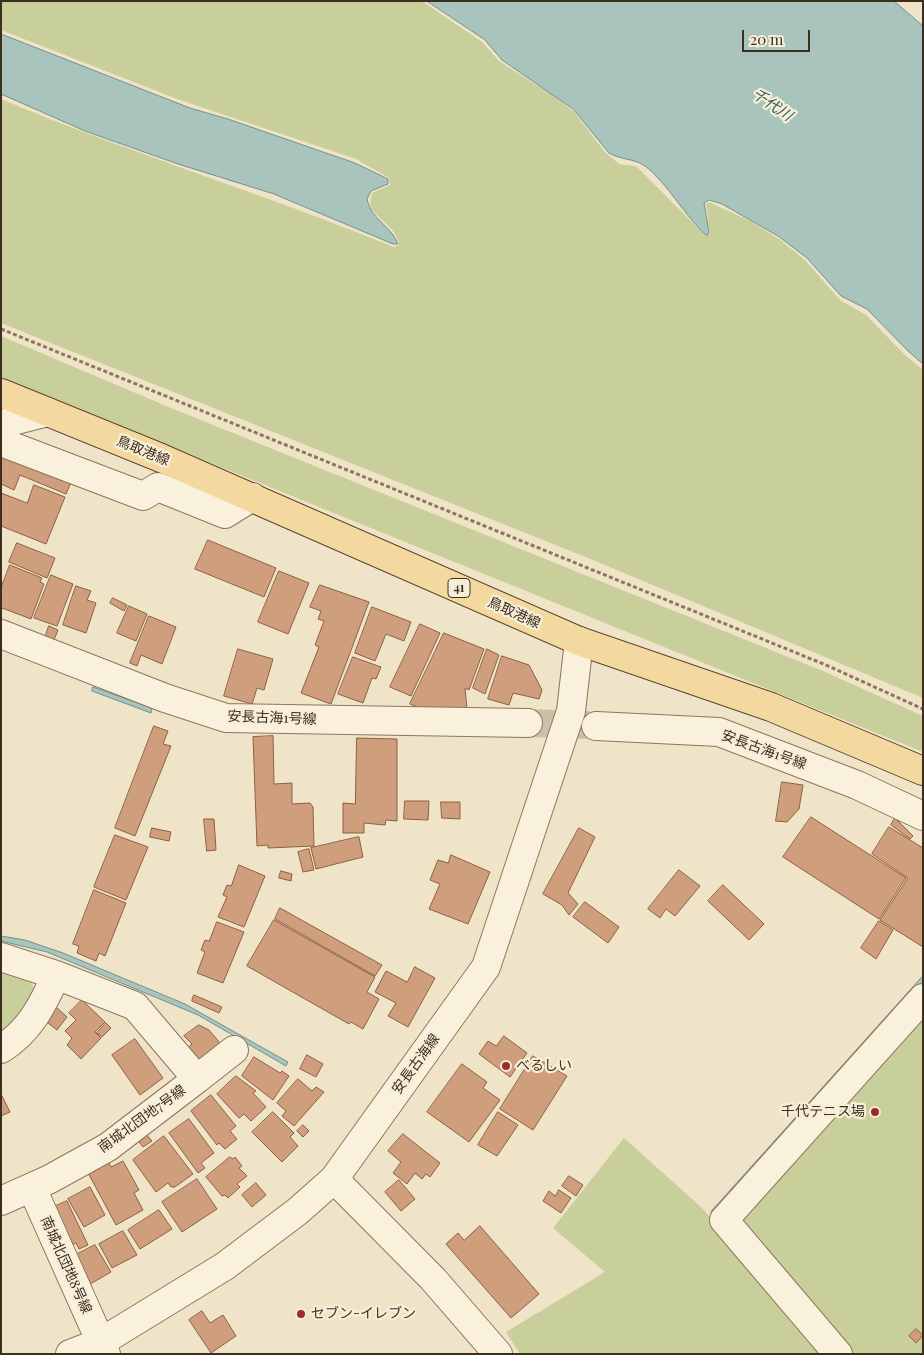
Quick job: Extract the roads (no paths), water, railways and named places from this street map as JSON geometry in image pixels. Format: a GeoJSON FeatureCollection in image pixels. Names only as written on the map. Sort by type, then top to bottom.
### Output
{"type":"FeatureCollection","features":[{"type":"Feature","properties":{"kind":"main road","name":"鳥取港線"},"geometry":{"type":"LineString","coordinates":[[1,393],[252,497],[579,641],[771,707],[923,771]]}},
{"type":"Feature","properties":{"kind":"street"},"geometry":{"type":"LineString","coordinates":[[1,424],[48,412]]}},
{"type":"Feature","properties":{"kind":"street"},"geometry":{"type":"LineString","coordinates":[[1,442],[143,496],[158,487],[225,514],[252,497]]}},
{"type":"Feature","properties":{"kind":"street","name":"安長古海1号線"},"geometry":{"type":"LineString","coordinates":[[1,634],[165,698],[226,718],[528,723]]}},
{"type":"Feature","properties":{"kind":"street","name":"安長古海線"},"geometry":{"type":"LineString","coordinates":[[70,1354],[104,1348],[225,1266],[298,1211],[334,1179],[486,967],[571,711],[579,641]]}},
{"type":"Feature","properties":{"kind":"street","name":"安長古海1号線"},"geometry":{"type":"LineString","coordinates":[[596,726],[720,732],[857,785],[923,816]]}},
{"type":"Feature","properties":{"kind":"street","name":"南城北団地7号線"},"geometry":{"type":"LineString","coordinates":[[1,957],[56,975],[135,1006],[198,1078],[108,1147],[32,1188],[1,1201]]}},
{"type":"Feature","properties":{"kind":"street"},"geometry":{"type":"LineString","coordinates":[[1,1049],[15,1041],[31,1024],[56,975]]}},
{"type":"Feature","properties":{"kind":"street"},"geometry":{"type":"LineString","coordinates":[[838,1354],[724,1220],[923,998]]}},
{"type":"Feature","properties":{"kind":"street"},"geometry":{"type":"LineString","coordinates":[[198,1078],[234,1050]]}},
{"type":"Feature","properties":{"kind":"street"},"geometry":{"type":"LineString","coordinates":[[334,1179],[433,1279],[498,1354]]}},
{"type":"Feature","properties":{"kind":"street","name":"南城北団地8号線"},"geometry":{"type":"LineString","coordinates":[[32,1188],[104,1348]]}},
{"type":"Feature","properties":{"kind":"water","name":"千代川"},"geometry":{"type":"Polygon","coordinates":[[[427,1],[894,1],[923,26],[923,364],[867,309],[841,296],[807,258],[778,236],[722,204],[709,200],[704,203],[709,232],[707,236],[661,181],[645,166],[609,153],[573,109],[502,60],[485,40],[427,1]]]}},
{"type":"Feature","properties":{"kind":"water"},"geometry":{"type":"Polygon","coordinates":[[[1,34],[190,108],[228,119],[355,163],[388,179],[388,184],[371,191],[367,199],[373,212],[395,237],[398,244],[393,244],[274,194],[178,164],[85,131],[1,94],[1,34]]]}},
{"type":"Feature","properties":{"kind":"water"},"geometry":{"type":"Polygon","coordinates":[[[93,687],[152,708],[151,713],[92,691],[93,687]]]}},
{"type":"Feature","properties":{"kind":"water"},"geometry":{"type":"Polygon","coordinates":[[[1,936],[25,940],[63,953],[185,1004],[288,1062],[286,1066],[198,1015],[47,952],[1,941],[1,936]]]}},
{"type":"Feature","properties":{"kind":"water"},"geometry":{"type":"Polygon","coordinates":[[[923,976],[923,986],[715,1216],[711,1212],[923,976]]]}},
{"type":"Feature","properties":{"kind":"tunnel"},"geometry":{"type":"LineString","coordinates":[[528,723],[589,725]]}},
{"type":"Feature","properties":{"kind":"place","name":"べるしい"},"geometry":{"type":"Point","coordinates":[506,1066]}},
{"type":"Feature","properties":{"kind":"place","name":"千代テニス場"},"geometry":{"type":"Point","coordinates":[875,1112]}},
{"type":"Feature","properties":{"kind":"place","name":"セブン-イレブン"},"geometry":{"type":"Point","coordinates":[301,1314]}}]}
